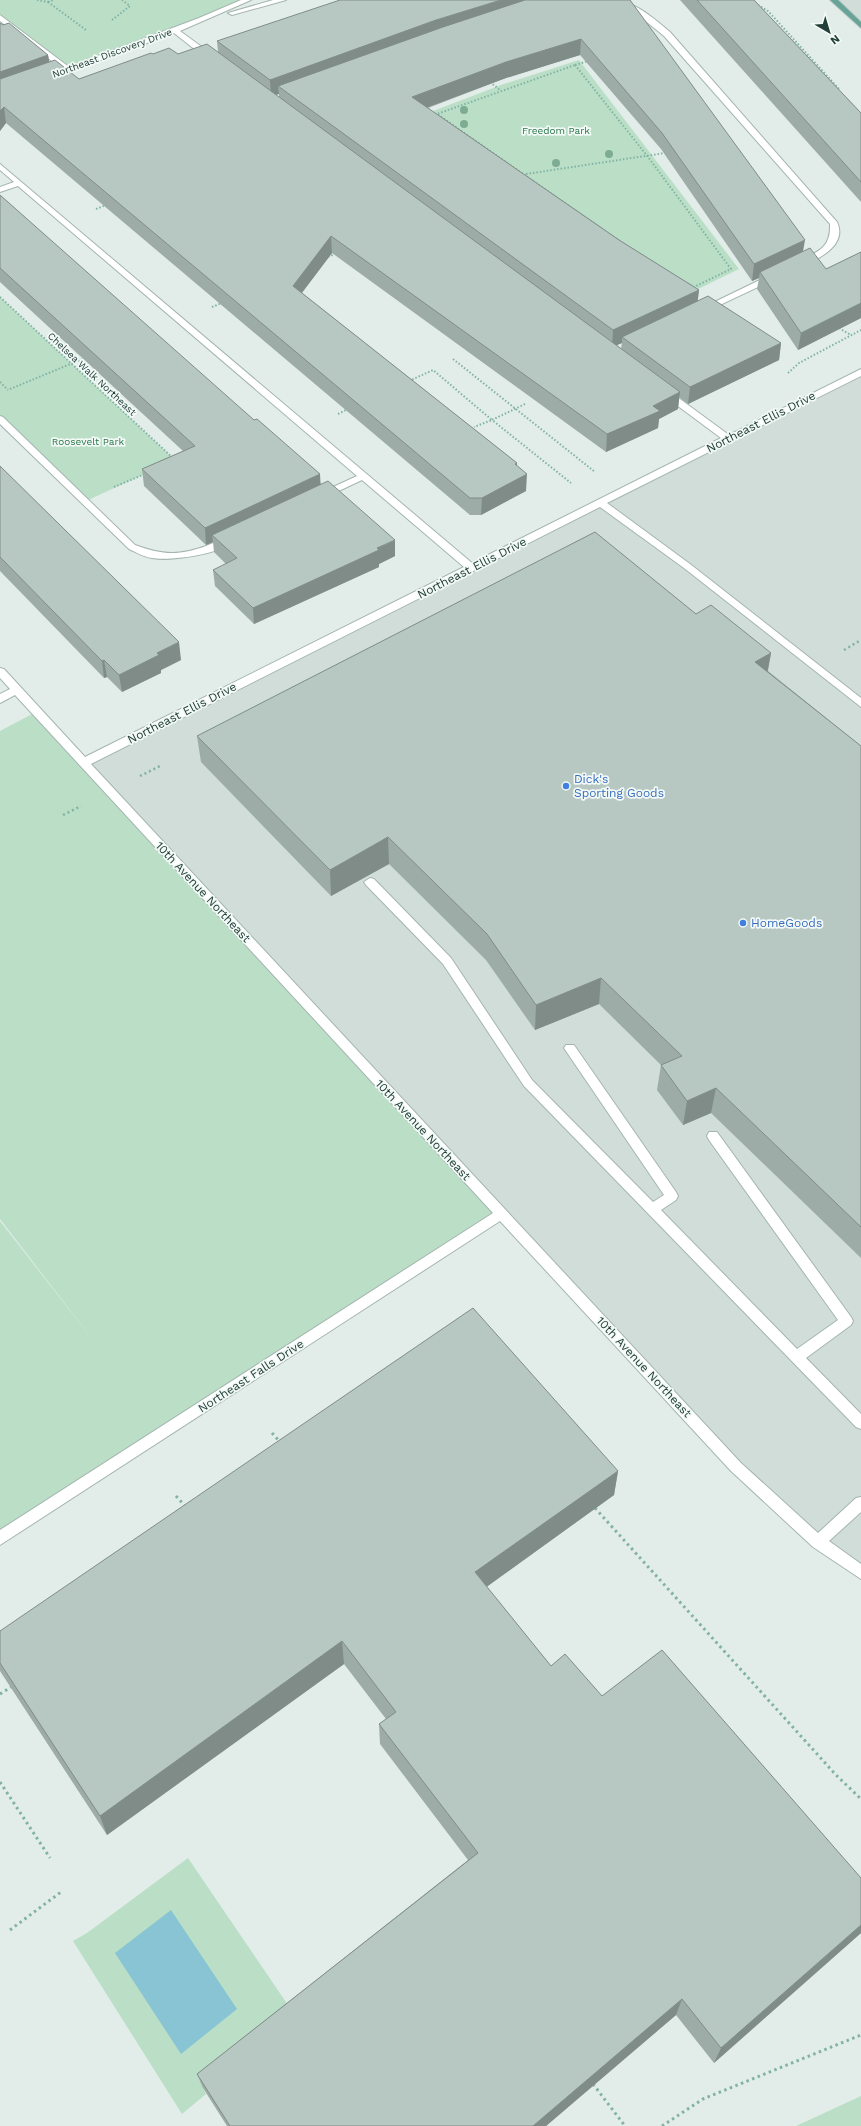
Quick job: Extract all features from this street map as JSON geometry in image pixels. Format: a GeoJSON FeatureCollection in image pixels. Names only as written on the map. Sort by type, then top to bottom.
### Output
{"type":"FeatureCollection","features":[{"type":"Feature","properties":{"kind":"main road"},"geometry":{"type":"LineString","coordinates":[[834,0],[861,26]]}},
{"type":"Feature","properties":{"kind":"street","name":"Northeast Discovery Drive"},"geometry":{"type":"LineString","coordinates":[[41,80],[202,20],[247,0]]}},
{"type":"Feature","properties":{"kind":"street","name":"Northeast Discovery Drive"},"geometry":{"type":"LineString","coordinates":[[202,20],[282,0]]}},
{"type":"Feature","properties":{"kind":"street"},"geometry":{"type":"LineString","coordinates":[[615,0],[640,12],[667,34],[834,224],[835,237],[830,247],[792,267]]}},
{"type":"Feature","properties":{"kind":"street"},"geometry":{"type":"LineString","coordinates":[[0,17],[68,70]]}},
{"type":"Feature","properties":{"kind":"street"},"geometry":{"type":"LineString","coordinates":[[174,30],[216,61]]}},
{"type":"Feature","properties":{"kind":"street"},"geometry":{"type":"LineString","coordinates":[[0,166],[471,568]]}},
{"type":"Feature","properties":{"kind":"street"},"geometry":{"type":"LineString","coordinates":[[0,190],[19,183]]}},
{"type":"Feature","properties":{"kind":"street"},"geometry":{"type":"LineString","coordinates":[[695,313],[779,273]]}},
{"type":"Feature","properties":{"kind":"street","name":"Northeast Ellis Drive"},"geometry":{"type":"LineString","coordinates":[[83,763],[861,372]]}},
{"type":"Feature","properties":{"kind":"street"},"geometry":{"type":"LineString","coordinates":[[656,386],[728,439]]}},
{"type":"Feature","properties":{"kind":"street"},"geometry":{"type":"LineString","coordinates":[[0,419],[132,546],[151,555],[187,555],[213,548],[234,537]]}},
{"type":"Feature","properties":{"kind":"street"},"geometry":{"type":"LineString","coordinates":[[313,500],[364,476]]}},
{"type":"Feature","properties":{"kind":"street"},"geometry":{"type":"LineString","coordinates":[[600,504],[687,566],[861,703]]}},
{"type":"Feature","properties":{"kind":"street","name":"10th Avenue Northeast"},"geometry":{"type":"LineString","coordinates":[[0,672],[736,1467],[818,1542],[861,1572]]}},
{"type":"Feature","properties":{"kind":"street"},"geometry":{"type":"LineString","coordinates":[[0,699],[16,690]]}},
{"type":"Feature","properties":{"kind":"street"},"geometry":{"type":"LineString","coordinates":[[370,882],[447,961],[528,1083],[861,1423]]}},
{"type":"Feature","properties":{"kind":"street"},"geometry":{"type":"LineString","coordinates":[[570,1048],[672,1196],[652,1209]]}},
{"type":"Feature","properties":{"kind":"street"},"geometry":{"type":"LineString","coordinates":[[713,1136],[846,1321],[797,1357]]}},
{"type":"Feature","properties":{"kind":"street","name":"Northeast Falls Drive"},"geometry":{"type":"LineString","coordinates":[[0,1538],[501,1214]]}},
{"type":"Feature","properties":{"kind":"street"},"geometry":{"type":"LineString","coordinates":[[818,1542],[861,1503]]}},
{"type":"Feature","properties":{"kind":"path"},"geometry":{"type":"LineString","coordinates":[[37,0],[48,2],[92,34]]}},
{"type":"Feature","properties":{"kind":"path"},"geometry":{"type":"LineString","coordinates":[[48,2],[54,0]]}},
{"type":"Feature","properties":{"kind":"path"},"geometry":{"type":"LineString","coordinates":[[757,4],[768,11],[840,90]]}},
{"type":"Feature","properties":{"kind":"path"},"geometry":{"type":"LineString","coordinates":[[430,116],[500,90],[575,66],[648,157],[730,269],[694,287],[647,260],[437,114]]}},
{"type":"Feature","properties":{"kind":"path"},"geometry":{"type":"LineString","coordinates":[[488,81],[500,90]]}},
{"type":"Feature","properties":{"kind":"path"},"geometry":{"type":"LineString","coordinates":[[518,177],[525,174],[648,157]]}},
{"type":"Feature","properties":{"kind":"path"},"geometry":{"type":"LineString","coordinates":[[64,221],[107,205]]}},
{"type":"Feature","properties":{"kind":"path"},"geometry":{"type":"LineString","coordinates":[[328,257],[342,251]]}},
{"type":"Feature","properties":{"kind":"path","name":"Chelsea Walk Northeast"},"geometry":{"type":"LineString","coordinates":[[0,297],[175,460],[168,463]]}},
{"type":"Feature","properties":{"kind":"path"},"geometry":{"type":"LineString","coordinates":[[180,320],[229,300]]}},
{"type":"Feature","properties":{"kind":"path"},"geometry":{"type":"LineString","coordinates":[[4,392],[86,358]]}},
{"type":"Feature","properties":{"kind":"path"},"geometry":{"type":"LineString","coordinates":[[453,359],[515,410],[598,474]]}},
{"type":"Feature","properties":{"kind":"path"},"geometry":{"type":"LineString","coordinates":[[405,383],[433,370],[492,420],[573,484]]}},
{"type":"Feature","properties":{"kind":"path"},"geometry":{"type":"LineString","coordinates":[[474,428],[515,410],[524,404]]}},
{"type":"Feature","properties":{"kind":"path"},"geometry":{"type":"LineString","coordinates":[[307,428],[349,409]]}},
{"type":"Feature","properties":{"kind":"path"},"geometry":{"type":"LineString","coordinates":[[86,501],[146,473]]}},
{"type":"Feature","properties":{"kind":"path"},"geometry":{"type":"LineString","coordinates":[[272,1433],[285,1448]]}},
{"type":"Feature","properties":{"kind":"path"},"geometry":{"type":"LineString","coordinates":[[176,1496],[190,1512]]}},
{"type":"Feature","properties":{"kind":"path"},"geometry":{"type":"LineString","coordinates":[[595,1508],[836,1776],[861,1799]]}},
{"type":"Feature","properties":{"kind":"path"},"geometry":{"type":"LineString","coordinates":[[0,1694],[11,1687]]}},
{"type":"Feature","properties":{"kind":"path"},"geometry":{"type":"LineString","coordinates":[[0,1782],[50,1858]]}},
{"type":"Feature","properties":{"kind":"path"},"geometry":{"type":"LineString","coordinates":[[10,1930],[61,1892]]}},
{"type":"Feature","properties":{"kind":"path"},"geometry":{"type":"LineString","coordinates":[[662,2126],[703,2099],[861,2035]]}},
{"type":"Feature","properties":{"kind":"path"},"geometry":{"type":"LineString","coordinates":[[593,2084],[625,2126]]}},
{"type":"Feature","properties":{"kind":"shaded area"},"geometry":{"type":"Polygon","coordinates":[[[834,0],[861,0],[861,26],[834,0]]]}},
{"type":"Feature","properties":{"kind":"shaded area"},"geometry":{"type":"Polygon","coordinates":[[[861,372],[861,1572],[736,1467],[83,763],[861,372]]]}},
{"type":"Feature","properties":{"kind":"green space"},"geometry":{"type":"Polygon","coordinates":[[[0,0],[247,0],[68,70],[0,17],[0,0]]]}},
{"type":"Feature","properties":{"kind":"green space","name":"Freedom Park"},"geometry":{"type":"Polygon","coordinates":[[[579,60],[739,269],[692,292],[428,113],[501,85],[579,60]]]}},
{"type":"Feature","properties":{"kind":"green space","name":"Roosevelt Park"},"geometry":{"type":"Polygon","coordinates":[[[0,297],[175,460],[86,501],[0,419],[0,297]]]}},
{"type":"Feature","properties":{"kind":"green space"},"geometry":{"type":"Polygon","coordinates":[[[36,712],[501,1214],[0,1538],[0,1221],[96,1344],[0,1219],[0,731],[36,712]]]}},
{"type":"Feature","properties":{"kind":"green space"},"geometry":{"type":"Polygon","coordinates":[[[188,1858],[288,2005],[203,2088],[206,2094],[182,2114],[73,1941],[87,1933],[188,1858]]]}},
{"type":"Feature","properties":{"kind":"green space"},"geometry":{"type":"Polygon","coordinates":[[[861,2096],[861,2126],[796,2126],[861,2096]]]}},
{"type":"Feature","properties":{"kind":"water"},"geometry":{"type":"Polygon","coordinates":[[[171,1910],[237,2009],[181,2054],[115,1953],[171,1910]]]}},
{"type":"Feature","properties":{"kind":"building"},"geometry":{"type":"Polygon","coordinates":[[[340,0],[501,0],[436,20],[270,80],[217,41],[340,0]]]}},
{"type":"Feature","properties":{"kind":"building"},"geometry":{"type":"Polygon","coordinates":[[[525,0],[630,0],[805,240],[754,264],[662,133],[581,39],[506,62],[412,97],[619,240],[699,290],[613,330],[278,86],[443,27],[525,0]]]}},
{"type":"Feature","properties":{"kind":"building"},"geometry":{"type":"Polygon","coordinates":[[[697,0],[754,0],[861,113],[861,182],[697,0]]]}},
{"type":"Feature","properties":{"kind":"building"},"geometry":{"type":"Polygon","coordinates":[[[0,23],[3,25],[9,23],[48,55],[0,72],[0,23]]]}},
{"type":"Feature","properties":{"kind":"building"},"geometry":{"type":"Polygon","coordinates":[[[207,44],[680,392],[653,406],[660,411],[607,434],[331,236],[293,286],[517,463],[515,464],[527,474],[482,498],[470,498],[4,107],[0,111],[0,79],[55,60],[79,79],[169,48],[178,54],[207,44]]]}},
{"type":"Feature","properties":{"kind":"building"},"geometry":{"type":"Polygon","coordinates":[[[0,195],[254,420],[257,419],[320,474],[205,528],[142,469],[195,446],[0,268],[0,195]]]}},
{"type":"Feature","properties":{"kind":"building"},"geometry":{"type":"Polygon","coordinates":[[[810,248],[826,269],[861,252],[861,303],[801,333],[760,272],[810,248]]]}},
{"type":"Feature","properties":{"kind":"building"},"geometry":{"type":"Polygon","coordinates":[[[708,296],[781,343],[690,387],[622,337],[708,296]]]}},
{"type":"Feature","properties":{"kind":"building"},"geometry":{"type":"Polygon","coordinates":[[[0,466],[179,642],[157,653],[159,655],[119,675],[104,660],[102,661],[0,557],[0,466]]]}},
{"type":"Feature","properties":{"kind":"building"},"geometry":{"type":"Polygon","coordinates":[[[328,481],[395,540],[377,548],[379,550],[253,608],[213,570],[237,558],[212,535],[328,481]]]}},
{"type":"Feature","properties":{"kind":"building"},"geometry":{"type":"Polygon","coordinates":[[[595,532],[696,614],[711,605],[771,653],[755,662],[861,746],[861,1227],[716,1088],[687,1101],[661,1065],[682,1056],[601,978],[536,1005],[487,934],[388,837],[330,870],[197,736],[595,532]]]}},
{"type":"Feature","properties":{"kind":"building"},"geometry":{"type":"Polygon","coordinates":[[[473,1308],[618,1471],[475,1572],[551,1666],[565,1654],[602,1696],[662,1650],[861,1878],[861,1925],[721,2048],[682,1999],[533,2126],[230,2126],[197,2074],[478,1853],[379,1724],[396,1712],[342,1641],[100,1816],[0,1663],[0,1631],[473,1308]]]}},
{"type":"Feature","properties":{"kind":"place","name":"Dick's Sporting Goods"},"geometry":{"type":"Point","coordinates":[566,786]}},
{"type":"Feature","properties":{"kind":"place","name":"HomeGoods"},"geometry":{"type":"Point","coordinates":[743,923]}}]}
